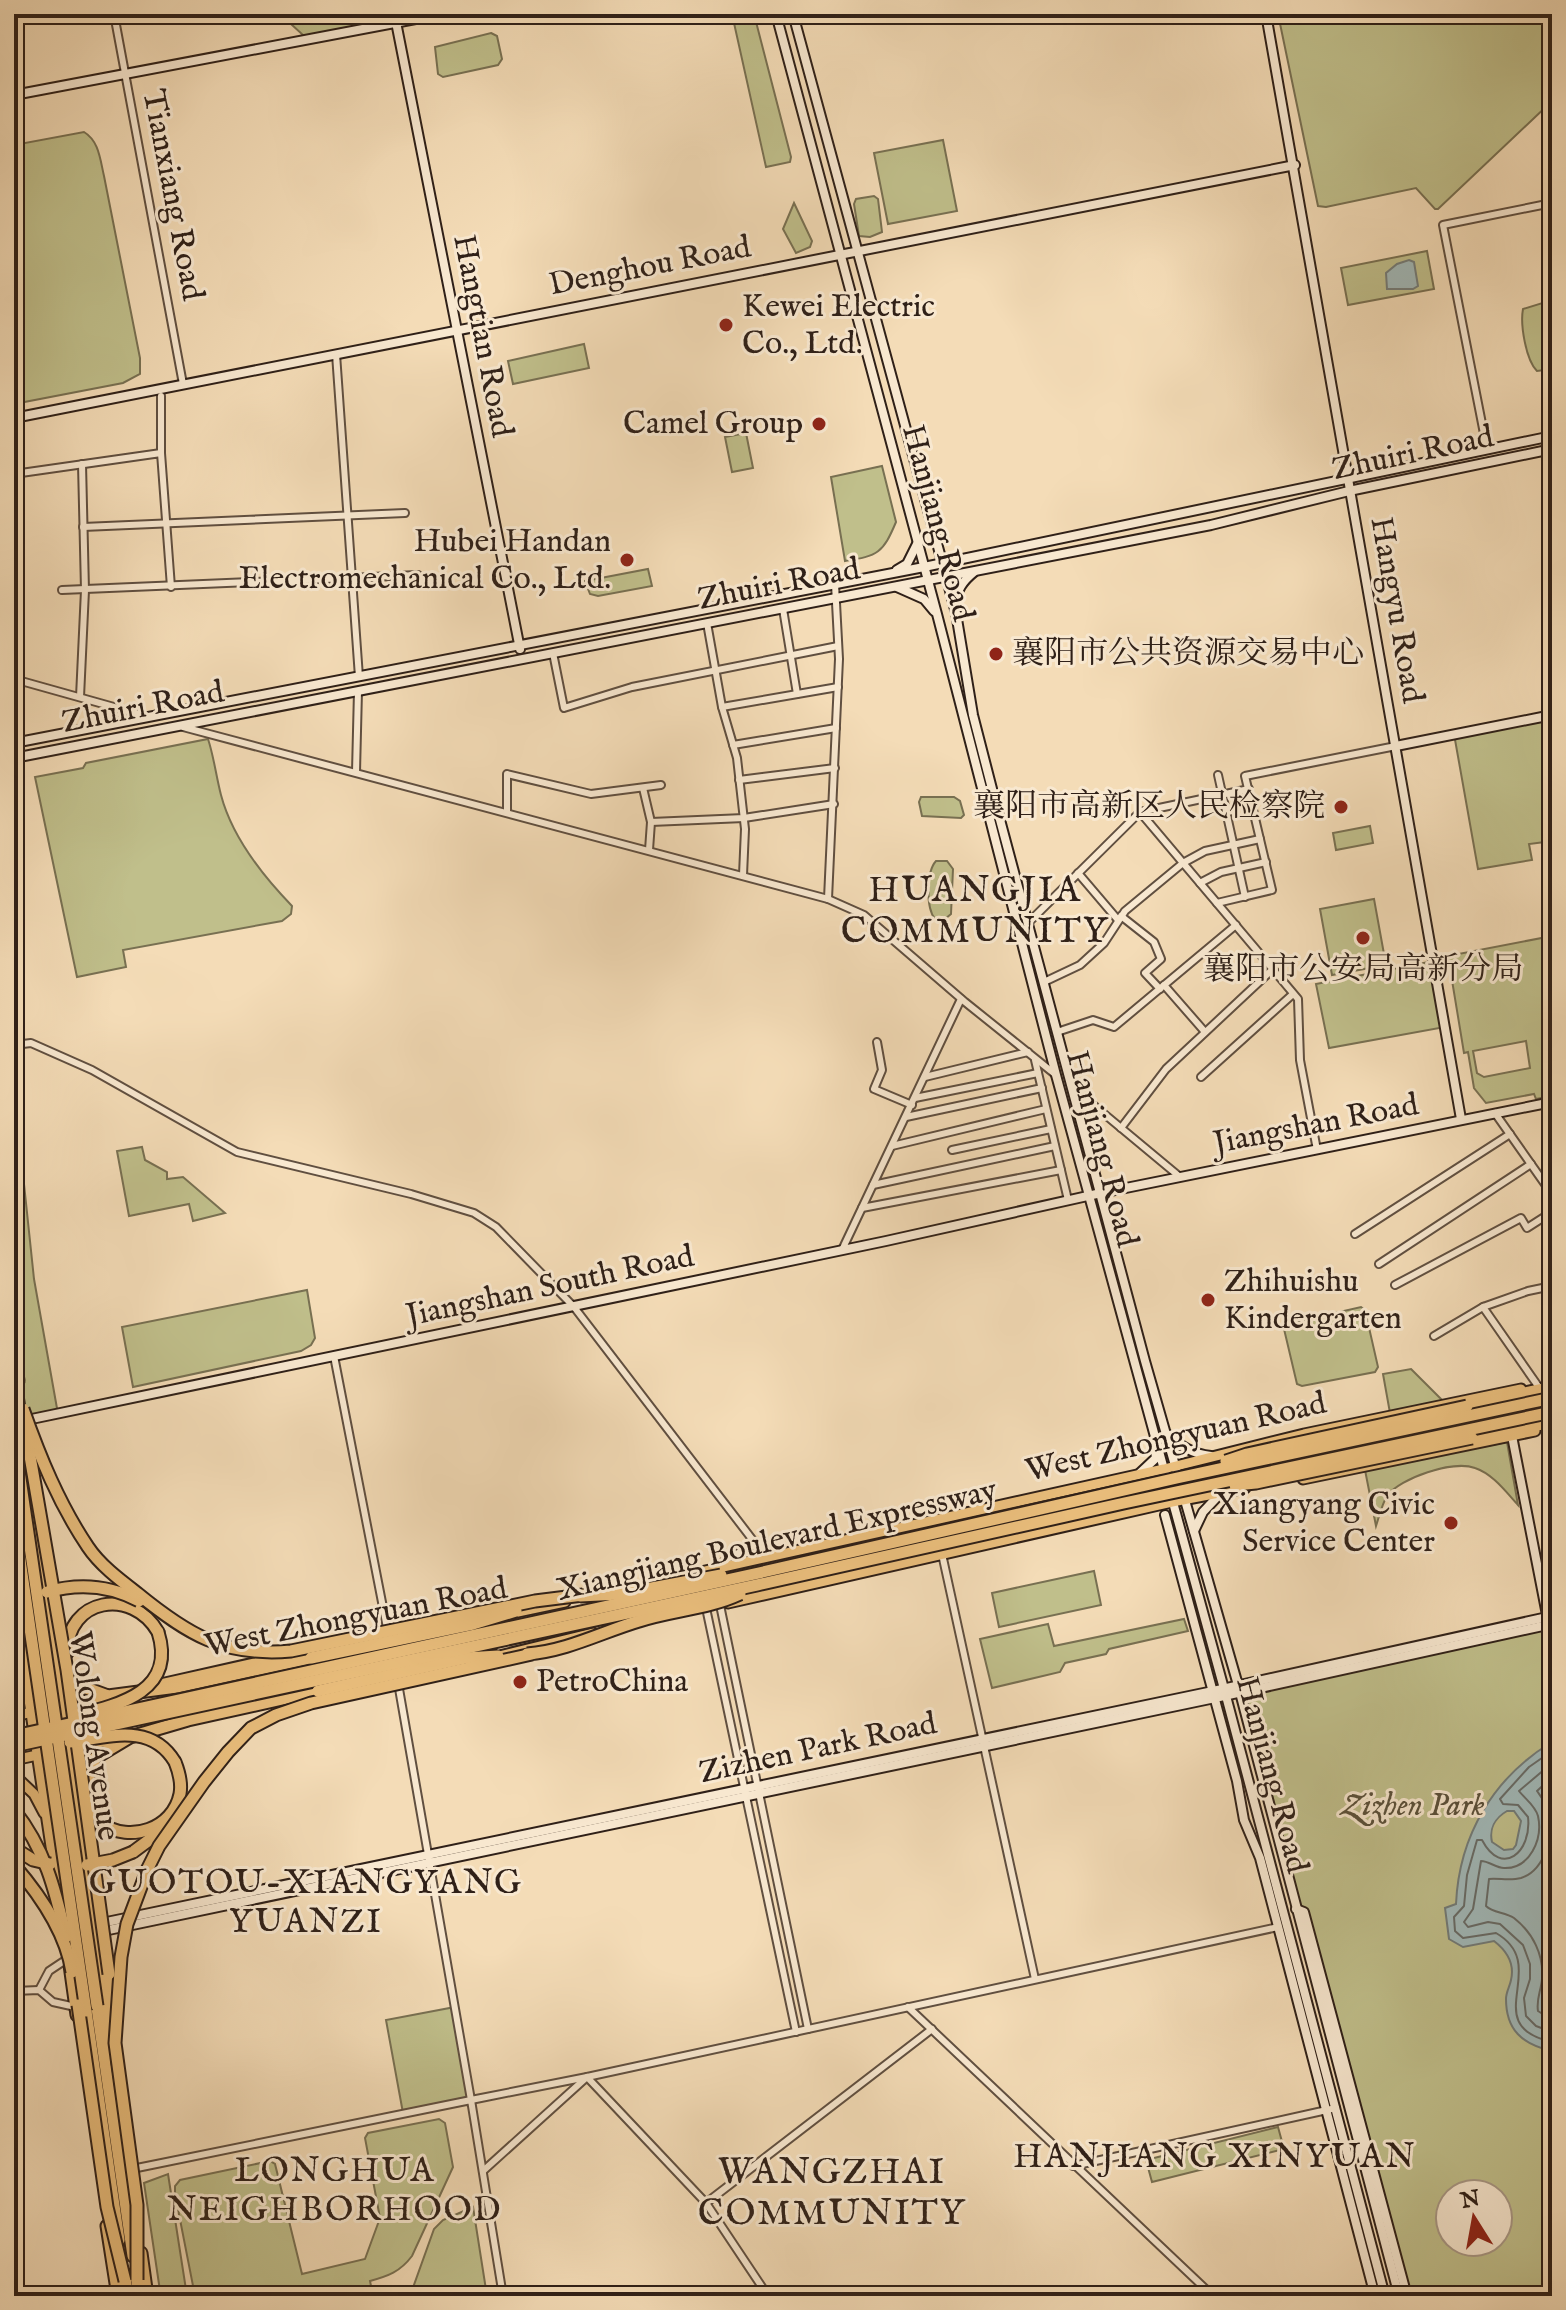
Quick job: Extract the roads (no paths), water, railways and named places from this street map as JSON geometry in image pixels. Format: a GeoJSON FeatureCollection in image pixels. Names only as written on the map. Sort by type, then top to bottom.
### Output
{"type":"FeatureCollection","features":[{"type":"Feature","properties":{"kind":"highway"},"geometry":{"type":"LineString","coordinates":[[14,1350],[22,1415],[67,1670],[137,2205],[128,2296]]}},
{"type":"Feature","properties":{"kind":"highway","name":"Wolong Avenue"},"geometry":{"type":"LineString","coordinates":[[14,1374],[71,1749],[147,2296]]}},
{"type":"Feature","properties":{"kind":"highway"},"geometry":{"type":"LineString","coordinates":[[1123,1497],[1147,1480],[1247,1454],[1552,1385]]}},
{"type":"Feature","properties":{"kind":"highway","name":"Xiangjiang Boulevard Expressway"},"geometry":{"type":"LineString","coordinates":[[14,1748],[1552,1398]]}},
{"type":"Feature","properties":{"kind":"highway","name":"Xiangjiang Boulevard Expressway"},"geometry":{"type":"LineString","coordinates":[[1123,1497],[1552,1412]]}},
{"type":"Feature","properties":{"kind":"highway"},"geometry":{"type":"LineString","coordinates":[[22,1415],[65,1511],[90,1550],[121,1581],[167,1618]]}},
{"type":"Feature","properties":{"kind":"highway"},"geometry":{"type":"LineString","coordinates":[[1123,1497],[1151,1502],[1552,1424]]}},
{"type":"Feature","properties":{"kind":"highway"},"geometry":{"type":"LineString","coordinates":[[14,1437],[131,2280]]}},
{"type":"Feature","properties":{"kind":"highway"},"geometry":{"type":"LineString","coordinates":[[14,1519],[131,2280]]}},
{"type":"Feature","properties":{"kind":"highway"},"geometry":{"type":"LineString","coordinates":[[14,1611],[30,1598],[62,1588],[90,1586],[116,1590],[203,1640],[252,1653],[271,1653],[319,1646],[535,1601],[620,1594],[714,1575],[753,1580]]}},
{"type":"Feature","properties":{"kind":"highway"},"geometry":{"type":"LineString","coordinates":[[14,1848],[33,1860],[56,1866],[80,1866],[113,1860],[133,1852],[168,1826],[251,1728],[276,1715],[311,1703],[585,1642],[641,1620],[722,1602],[753,1580]]}},
{"type":"Feature","properties":{"kind":"highway","name":"Xiangjiang Boulevard Expressway"},"geometry":{"type":"LineString","coordinates":[[14,1734],[753,1580]]}},
{"type":"Feature","properties":{"kind":"highway","name":"Wolong Avenue"},"geometry":{"type":"LineString","coordinates":[[14,1593],[118,2296]]}},
{"type":"Feature","properties":{"kind":"highway"},"geometry":{"type":"LineString","coordinates":[[53,1636],[65,1673],[78,1685],[108,1696],[177,1687],[473,1624],[583,1595]]}},
{"type":"Feature","properties":{"kind":"highway"},"geometry":{"type":"LineString","coordinates":[[14,1734],[114,1706],[137,1695],[159,1671],[162,1645],[158,1632],[142,1613],[131,1606],[118,1604],[96,1608],[79,1619],[67,1638],[67,1670]]}},
{"type":"Feature","properties":{"kind":"highway"},"geometry":{"type":"LineString","coordinates":[[93,1923],[94,1892],[83,1790],[95,1758],[130,1737],[188,1720],[466,1658],[532,1654]]}},
{"type":"Feature","properties":{"kind":"highway"},"geometry":{"type":"LineString","coordinates":[[14,1748],[131,1734],[146,1736],[169,1751],[180,1775],[181,1790],[177,1802],[157,1826],[133,1833],[110,1829],[102,1824],[89,1805],[80,1780]]}},
{"type":"Feature","properties":{"kind":"highway"},"geometry":{"type":"LineString","coordinates":[[115,2043],[121,1957],[134,1903],[159,1846],[204,1782]]}},
{"type":"Feature","properties":{"kind":"highway"},"geometry":{"type":"LineString","coordinates":[[14,1810],[41,1851],[53,1879],[107,2207],[139,2296]]}},
{"type":"Feature","properties":{"kind":"highway"},"geometry":{"type":"LineString","coordinates":[[14,1865],[43,1902],[67,1959]]}},
{"type":"Feature","properties":{"kind":"main road"},"geometry":{"type":"LineString","coordinates":[[14,95],[442,14]]}},
{"type":"Feature","properties":{"kind":"main road","name":"Hanjiang Road"},"geometry":{"type":"LineString","coordinates":[[776,14],[937,614],[1056,1075],[1224,1692],[1331,2109],[1385,2296]]}},
{"type":"Feature","properties":{"kind":"main road","name":"Hanjiang Road"},"geometry":{"type":"LineString","coordinates":[[793,14],[956,613],[973,715],[1028,923],[1166,1433],[1239,1688],[1399,2296]]}},
{"type":"Feature","properties":{"kind":"main road","name":"Hangyu Road"},"geometry":{"type":"LineString","coordinates":[[1266,14],[1461,1119]]}},
{"type":"Feature","properties":{"kind":"main road","name":"Hangtian Road"},"geometry":{"type":"LineString","coordinates":[[396,22],[522,659]]}},
{"type":"Feature","properties":{"kind":"main road","name":"Denghou Road"},"geometry":{"type":"LineString","coordinates":[[14,418],[1295,165]]}},
{"type":"Feature","properties":{"kind":"main road","name":"Zhuiri Road"},"geometry":{"type":"LineString","coordinates":[[14,743],[970,558],[1552,436]]}},
{"type":"Feature","properties":{"kind":"main road","name":"Zhuiri Road"},"geometry":{"type":"LineString","coordinates":[[14,758],[1211,525],[1349,491],[1552,449]]}},
{"type":"Feature","properties":{"kind":"main road"},"geometry":{"type":"LineString","coordinates":[[936,539],[954,555],[970,558]]}},
{"type":"Feature","properties":{"kind":"main road"},"geometry":{"type":"LineString","coordinates":[[893,573],[907,564],[917,543]]}},
{"type":"Feature","properties":{"kind":"main road"},"geometry":{"type":"LineString","coordinates":[[956,613],[956,596],[965,579],[975,572]]}},
{"type":"Feature","properties":{"kind":"main road"},"geometry":{"type":"LineString","coordinates":[[896,587],[924,599],[937,614]]}},
{"type":"Feature","properties":{"kind":"main road"},"geometry":{"type":"LineString","coordinates":[[1396,746],[1552,715]]}},
{"type":"Feature","properties":{"kind":"main road","name":"Jiangshan Road"},"geometry":{"type":"LineString","coordinates":[[1089,1195],[1552,1102]]}},
{"type":"Feature","properties":{"kind":"main road","name":"Jiangshan South Road"},"geometry":{"type":"LineString","coordinates":[[22,1415],[574,1307],[1089,1195]]}},
{"type":"Feature","properties":{"kind":"main road","name":"West Zhongyuan Road"},"geometry":{"type":"LineString","coordinates":[[14,1716],[455,1618],[493,1617],[706,1571],[1138,1475],[1304,1434],[1552,1385]]}},
{"type":"Feature","properties":{"kind":"main road","name":"West Zhongyuan Road"},"geometry":{"type":"LineString","coordinates":[[14,1760],[398,1680],[1185,1499],[1331,1474],[1512,1436],[1552,1424]]}},
{"type":"Feature","properties":{"kind":"main road"},"geometry":{"type":"LineString","coordinates":[[1166,1433],[1197,1455],[1215,1456]]}},
{"type":"Feature","properties":{"kind":"main road"},"geometry":{"type":"LineString","coordinates":[[1512,1436],[1550,1620]]}},
{"type":"Feature","properties":{"kind":"main road"},"geometry":{"type":"LineString","coordinates":[[1138,1475],[1156,1458],[1155,1437]]}},
{"type":"Feature","properties":{"kind":"main road"},"geometry":{"type":"LineString","coordinates":[[1194,1532],[1203,1512],[1223,1492]]}},
{"type":"Feature","properties":{"kind":"main road"},"geometry":{"type":"LineString","coordinates":[[1144,1508],[1175,1520],[1181,1534]]}},
{"type":"Feature","properties":{"kind":"main road"},"geometry":{"type":"LineString","coordinates":[[1165,1515],[1237,1781],[1244,1820],[1260,1858],[1331,2109],[1375,2296]]}},
{"type":"Feature","properties":{"kind":"main road","name":"Zizhen Park Road"},"geometry":{"type":"LineString","coordinates":[[93,1923],[430,1859],[1550,1620]]}},
{"type":"Feature","properties":{"kind":"main road"},"geometry":{"type":"LineString","coordinates":[[14,1775],[34,1794],[48,1824]]}},
{"type":"Feature","properties":{"kind":"main road"},"geometry":{"type":"LineString","coordinates":[[1296,1909],[1304,1912],[1407,2296]]}},
{"type":"Feature","properties":{"kind":"street","name":"Tianxiang Road"},"geometry":{"type":"LineString","coordinates":[[114,14],[183,384]]}},
{"type":"Feature","properties":{"kind":"street"},"geometry":{"type":"LineString","coordinates":[[1487,449],[1443,225],[1552,203]]}},
{"type":"Feature","properties":{"kind":"street"},"geometry":{"type":"LineString","coordinates":[[336,354],[359,677]]}},
{"type":"Feature","properties":{"kind":"street"},"geometry":{"type":"LineString","coordinates":[[161,396],[161,453],[171,587]]}},
{"type":"Feature","properties":{"kind":"street"},"geometry":{"type":"LineString","coordinates":[[14,474],[161,453]]}},
{"type":"Feature","properties":{"kind":"street"},"geometry":{"type":"LineString","coordinates":[[80,697],[85,590],[82,464]]}},
{"type":"Feature","properties":{"kind":"street"},"geometry":{"type":"LineString","coordinates":[[83,527],[405,513]]}},
{"type":"Feature","properties":{"kind":"street"},"geometry":{"type":"LineString","coordinates":[[62,590],[418,575]]}},
{"type":"Feature","properties":{"kind":"street"},"geometry":{"type":"LineString","coordinates":[[828,899],[838,687],[835,584]]}},
{"type":"Feature","properties":{"kind":"street"},"geometry":{"type":"LineString","coordinates":[[783,609],[797,694]]}},
{"type":"Feature","properties":{"kind":"street"},"geometry":{"type":"LineString","coordinates":[[707,623],[739,780],[744,818],[743,875]]}},
{"type":"Feature","properties":{"kind":"street"},"geometry":{"type":"LineString","coordinates":[[553,653],[564,708],[632,687],[838,646]]}},
{"type":"Feature","properties":{"kind":"street"},"geometry":{"type":"LineString","coordinates":[[14,679],[150,717]]}},
{"type":"Feature","properties":{"kind":"street"},"geometry":{"type":"LineString","coordinates":[[722,707],[838,687]]}},
{"type":"Feature","properties":{"kind":"street"},"geometry":{"type":"LineString","coordinates":[[356,772],[358,691]]}},
{"type":"Feature","properties":{"kind":"street"},"geometry":{"type":"LineString","coordinates":[[180,726],[828,899],[864,915],[961,999],[1056,1075]]}},
{"type":"Feature","properties":{"kind":"street"},"geometry":{"type":"LineString","coordinates":[[733,745],[836,728]]}},
{"type":"Feature","properties":{"kind":"street"},"geometry":{"type":"LineString","coordinates":[[1217,903],[1272,890],[1245,776],[1396,746]]}},
{"type":"Feature","properties":{"kind":"street"},"geometry":{"type":"LineString","coordinates":[[739,780],[835,768]]}},
{"type":"Feature","properties":{"kind":"street"},"geometry":{"type":"LineString","coordinates":[[507,812],[507,774],[591,794],[661,785]]}},
{"type":"Feature","properties":{"kind":"street"},"geometry":{"type":"LineString","coordinates":[[1218,775],[1245,897]]}},
{"type":"Feature","properties":{"kind":"street"},"geometry":{"type":"LineString","coordinates":[[643,788],[651,822],[649,850]]}},
{"type":"Feature","properties":{"kind":"street"},"geometry":{"type":"LineString","coordinates":[[1028,923],[1140,812],[1249,789]]}},
{"type":"Feature","properties":{"kind":"street"},"geometry":{"type":"LineString","coordinates":[[651,822],[744,818],[834,804]]}},
{"type":"Feature","properties":{"kind":"street"},"geometry":{"type":"LineString","coordinates":[[1140,812],[1298,999],[1300,1060],[1317,1150]]}},
{"type":"Feature","properties":{"kind":"street"},"geometry":{"type":"LineString","coordinates":[[1044,982],[1080,965],[1104,943],[1119,918],[1183,863],[1205,851],[1260,839]]}},
{"type":"Feature","properties":{"kind":"street"},"geometry":{"type":"LineString","coordinates":[[1200,883],[1221,872],[1266,862]]}},
{"type":"Feature","properties":{"kind":"street"},"geometry":{"type":"LineString","coordinates":[[1078,873],[1119,918],[1154,942],[1161,959],[1145,973],[1205,1032]]}},
{"type":"Feature","properties":{"kind":"street"},"geometry":{"type":"LineString","coordinates":[[1057,1032],[1093,1020],[1114,1027],[1236,925]]}},
{"type":"Feature","properties":{"kind":"street"},"geometry":{"type":"LineString","coordinates":[[1121,1128],[1166,1069],[1273,969]]}},
{"type":"Feature","properties":{"kind":"street"},"geometry":{"type":"LineString","coordinates":[[1201,1077],[1293,994]]}},
{"type":"Feature","properties":{"kind":"street"},"geometry":{"type":"LineString","coordinates":[[842,1250],[961,999]]}},
{"type":"Feature","properties":{"kind":"street"},"geometry":{"type":"LineString","coordinates":[[877,1042],[882,1070],[874,1089],[913,1101],[1038,1073]]}},
{"type":"Feature","properties":{"kind":"street"},"geometry":{"type":"LineString","coordinates":[[14,1045],[31,1043],[92,1070],[237,1152],[411,1194],[474,1213],[496,1227],[574,1307],[755,1543],[706,1571]]}},
{"type":"Feature","properties":{"kind":"street"},"geometry":{"type":"LineString","coordinates":[[1031,1055],[1042,1088],[1068,1200]]}},
{"type":"Feature","properties":{"kind":"street"},"geometry":{"type":"LineString","coordinates":[[925,1077],[1031,1055]]}},
{"type":"Feature","properties":{"kind":"street"},"geometry":{"type":"LineString","coordinates":[[906,1117],[1042,1088]]}},
{"type":"Feature","properties":{"kind":"street"},"geometry":{"type":"LineString","coordinates":[[1073,1088],[1180,1177]]}},
{"type":"Feature","properties":{"kind":"street"},"geometry":{"type":"LineString","coordinates":[[892,1146],[1046,1109]]}},
{"type":"Feature","properties":{"kind":"street"},"geometry":{"type":"LineString","coordinates":[[1495,1113],[1552,1194]]}},
{"type":"Feature","properties":{"kind":"street"},"geometry":{"type":"LineString","coordinates":[[952,1150],[1051,1129]]}},
{"type":"Feature","properties":{"kind":"street"},"geometry":{"type":"LineString","coordinates":[[1355,1234],[1510,1134]]}},
{"type":"Feature","properties":{"kind":"street"},"geometry":{"type":"LineString","coordinates":[[873,1185],[1055,1146]]}},
{"type":"Feature","properties":{"kind":"street"},"geometry":{"type":"LineString","coordinates":[[1379,1264],[1531,1164]]}},
{"type":"Feature","properties":{"kind":"street"},"geometry":{"type":"LineString","coordinates":[[862,1208],[1061,1170]]}},
{"type":"Feature","properties":{"kind":"street"},"geometry":{"type":"LineString","coordinates":[[1395,1285],[1521,1218],[1527,1228],[1552,1212]]}},
{"type":"Feature","properties":{"kind":"street"},"geometry":{"type":"LineString","coordinates":[[1434,1336],[1483,1307],[1552,1286]]}},
{"type":"Feature","properties":{"kind":"street"},"geometry":{"type":"LineString","coordinates":[[1483,1307],[1538,1386]]}},
{"type":"Feature","properties":{"kind":"street"},"geometry":{"type":"LineString","coordinates":[[334,1356],[388,1633]]}},
{"type":"Feature","properties":{"kind":"street"},"geometry":{"type":"LineString","coordinates":[[942,1554],[1035,1979]]}},
{"type":"Feature","properties":{"kind":"street"},"geometry":{"type":"LineString","coordinates":[[720,1605],[808,2029]]}},
{"type":"Feature","properties":{"kind":"street"},"geometry":{"type":"LineString","coordinates":[[706,1608],[796,2032]]}},
{"type":"Feature","properties":{"kind":"street"},"geometry":{"type":"LineString","coordinates":[[398,1680],[503,2296]]}},
{"type":"Feature","properties":{"kind":"street"},"geometry":{"type":"LineString","coordinates":[[128,2170],[587,2077],[1278,1927]]}},
{"type":"Feature","properties":{"kind":"street"},"geometry":{"type":"LineString","coordinates":[[39,1990],[49,1971],[67,1959]]}},
{"type":"Feature","properties":{"kind":"street"},"geometry":{"type":"LineString","coordinates":[[14,1991],[39,1990],[53,2002],[71,2006]]}},
{"type":"Feature","properties":{"kind":"street"},"geometry":{"type":"LineString","coordinates":[[908,2007],[1213,2296]]}},
{"type":"Feature","properties":{"kind":"street"},"geometry":{"type":"LineString","coordinates":[[706,2203],[932,2029]]}},
{"type":"Feature","properties":{"kind":"street"},"geometry":{"type":"LineString","coordinates":[[587,2077],[706,2203],[768,2296]]}},
{"type":"Feature","properties":{"kind":"street"},"geometry":{"type":"LineString","coordinates":[[483,2171],[587,2077]]}},
{"type":"Feature","properties":{"kind":"street"},"geometry":{"type":"LineString","coordinates":[[1073,2166],[1331,2109]]}},
{"type":"Feature","properties":{"kind":"street"},"geometry":{"type":"LineString","coordinates":[[1541,2296],[1552,2287]]}},
{"type":"Feature","properties":{"kind":"water"},"geometry":{"type":"Polygon","coordinates":[[[1409,260],[1414,262],[1418,286],[1413,289],[1387,289],[1386,273],[1397,264],[1409,260]]]}},
{"type":"Feature","properties":{"kind":"water"},"geometry":{"type":"Polygon","coordinates":[[[1552,1742],[1552,1868],[1549,1873],[1552,1883],[1552,2051],[1524,2040],[1509,2019],[1506,1999],[1512,1968],[1506,1953],[1494,1941],[1463,1947],[1449,1939],[1445,1908],[1456,1904],[1464,1854],[1483,1810],[1513,1772],[1552,1742]],[[1514,1811],[1503,1814],[1492,1828],[1492,1842],[1504,1850],[1513,1849],[1516,1845],[1521,1821],[1514,1811]]]}},
{"type":"Feature","properties":{"kind":"place","name":"Kewei Electric Co., Ltd."},"geometry":{"type":"Point","coordinates":[726,325]}},
{"type":"Feature","properties":{"kind":"place","name":"Camel Group"},"geometry":{"type":"Point","coordinates":[819,424]}},
{"type":"Feature","properties":{"kind":"place","name":"Hubei Handan Electromechanical Co., Ltd."},"geometry":{"type":"Point","coordinates":[627,560]}},
{"type":"Feature","properties":{"kind":"place","name":"襄阳市公共资源交易中心"},"geometry":{"type":"Point","coordinates":[996,654]}},
{"type":"Feature","properties":{"kind":"place","name":"襄阳市高新区人民检察院"},"geometry":{"type":"Point","coordinates":[1341,807]}},
{"type":"Feature","properties":{"kind":"place","name":"襄阳市公安局高新分局"},"geometry":{"type":"Point","coordinates":[1363,938]}},
{"type":"Feature","properties":{"kind":"place","name":"Zhihuishu Kindergarten"},"geometry":{"type":"Point","coordinates":[1208,1300]}},
{"type":"Feature","properties":{"kind":"place","name":"Xiangyang Civic Service Center"},"geometry":{"type":"Point","coordinates":[1451,1523]}},
{"type":"Feature","properties":{"kind":"place","name":"PetroChina"},"geometry":{"type":"Point","coordinates":[520,1682]}},
{"type":"Feature","properties":{"kind":"district","name":"HUANGJIA COMMUNITY"},"geometry":{"type":"Point","coordinates":[975,912]}},
{"type":"Feature","properties":{"kind":"district","name":"GUOTOU-XIANGYANG YUANZI"},"geometry":{"type":"Point","coordinates":[306,1902]}},
{"type":"Feature","properties":{"kind":"district","name":"HANJIANG XINYUAN"},"geometry":{"type":"Point","coordinates":[1215,2157]}},
{"type":"Feature","properties":{"kind":"district","name":"LONGHUA NEIGHBORHOOD"},"geometry":{"type":"Point","coordinates":[335,2190]}},
{"type":"Feature","properties":{"kind":"district","name":"WANGZHAI COMMUNITY"},"geometry":{"type":"Point","coordinates":[832,2194]}},
{"type":"Feature","properties":{"kind":"park label","name":"Zizhen Park"},"geometry":{"type":"Point","coordinates":[1413,1806]}}]}
